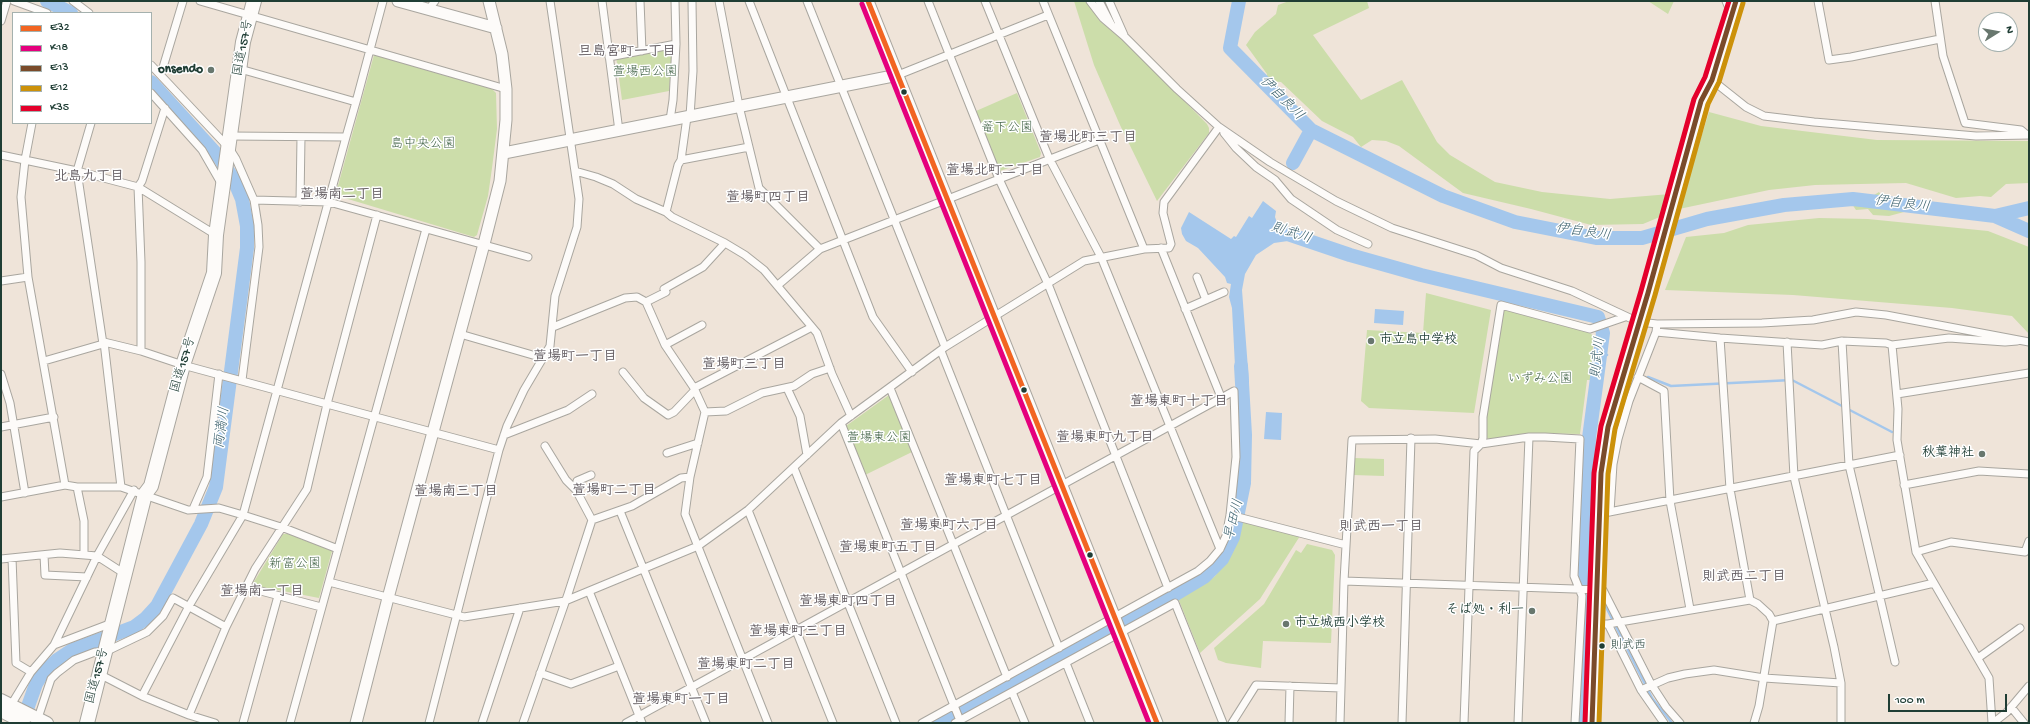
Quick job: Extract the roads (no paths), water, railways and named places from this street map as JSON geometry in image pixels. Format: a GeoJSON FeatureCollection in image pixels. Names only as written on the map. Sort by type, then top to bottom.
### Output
{"type":"FeatureCollection","features":[{"type":"Feature","properties":{"kind":"highway","name":"国道157号"},"geometry":{"type":"LineString","coordinates":[[86,723],[124,574],[140,492],[151,486],[183,365],[214,273],[216,235],[243,42],[254,1]]}},
{"type":"Feature","properties":{"kind":"street"},"geometry":{"type":"LineString","coordinates":[[1,21],[7,1]]}},
{"type":"Feature","properties":{"kind":"street"},"geometry":{"type":"LineString","coordinates":[[14,1],[44,12]]}},
{"type":"Feature","properties":{"kind":"street"},"geometry":{"type":"LineString","coordinates":[[74,1],[88,12]]}},
{"type":"Feature","properties":{"kind":"street"},"geometry":{"type":"LineString","coordinates":[[161,74],[183,1]]}},
{"type":"Feature","properties":{"kind":"street"},"geometry":{"type":"LineString","coordinates":[[200,1],[506,89]]}},
{"type":"Feature","properties":{"kind":"street"},"geometry":{"type":"LineString","coordinates":[[142,696],[189,606],[243,515],[383,1]]}},
{"type":"Feature","properties":{"kind":"street"},"geometry":{"type":"LineString","coordinates":[[398,1],[432,5],[496,28]]}},
{"type":"Feature","properties":{"kind":"street"},"geometry":{"type":"LineString","coordinates":[[356,723],[500,181],[504,153],[506,89],[496,28],[489,1]]}},
{"type":"Feature","properties":{"kind":"street"},"geometry":{"type":"LineString","coordinates":[[429,723],[499,450],[524,390],[550,346],[556,296],[578,227],[579,199],[550,1]]}},
{"type":"Feature","properties":{"kind":"street"},"geometry":{"type":"LineString","coordinates":[[602,1],[618,131]]}},
{"type":"Feature","properties":{"kind":"street"},"geometry":{"type":"LineString","coordinates":[[640,1],[642,51]]}},
{"type":"Feature","properties":{"kind":"street"},"geometry":{"type":"LineString","coordinates":[[670,120],[676,44],[675,1]]}},
{"type":"Feature","properties":{"kind":"street"},"geometry":{"type":"LineString","coordinates":[[666,212],[678,164],[681,160],[689,116],[693,58],[692,1]]}},
{"type":"Feature","properties":{"kind":"street"},"geometry":{"type":"LineString","coordinates":[[719,1],[738,106],[759,188],[820,249]]}},
{"type":"Feature","properties":{"kind":"street"},"geometry":{"type":"LineString","coordinates":[[749,1],[788,97],[873,317],[912,372]]}},
{"type":"Feature","properties":{"kind":"street"},"geometry":{"type":"LineString","coordinates":[[807,1],[894,219],[1006,515],[1059,648]]}},
{"type":"Feature","properties":{"kind":"street"},"geometry":{"type":"LineString","coordinates":[[868,1],[947,200],[1063,484],[1117,625],[1157,723]]}},
{"type":"Feature","properties":{"kind":"street"},"geometry":{"type":"LineString","coordinates":[[928,1],[999,179],[1048,284],[1168,588]]}},
{"type":"Feature","properties":{"kind":"street"},"geometry":{"type":"LineString","coordinates":[[985,1],[1049,158],[1101,257],[1220,549]]}},
{"type":"Feature","properties":{"kind":"street"},"geometry":{"type":"LineString","coordinates":[[1043,1],[1144,249]]}},
{"type":"Feature","properties":{"kind":"street"},"geometry":{"type":"LineString","coordinates":[[1090,1],[1103,18],[1124,36],[1177,89],[1219,127],[1270,162],[1336,201],[1392,228],[1476,255],[1501,268],[1572,291],[1629,318],[1590,329],[1501,305],[1483,417],[1483,438],[1481,444],[1474,451],[1464,723]]}},
{"type":"Feature","properties":{"kind":"street"},"geometry":{"type":"LineString","coordinates":[[1099,1],[1113,27]]}},
{"type":"Feature","properties":{"kind":"street"},"geometry":{"type":"LineString","coordinates":[[1109,1],[1124,36]]}},
{"type":"Feature","properties":{"kind":"street"},"geometry":{"type":"LineString","coordinates":[[1726,1],[1732,15]]}},
{"type":"Feature","properties":{"kind":"street"},"geometry":{"type":"LineString","coordinates":[[1592,723],[1595,624],[1587,589],[1599,514],[1601,473],[1608,427],[1650,286],[1701,101],[1712,80],[1736,1]]}},
{"type":"Feature","properties":{"kind":"street"},"geometry":{"type":"LineString","coordinates":[[1818,1],[1830,60],[1940,39]]}},
{"type":"Feature","properties":{"kind":"street"},"geometry":{"type":"LineString","coordinates":[[1935,1],[1943,56],[1965,123],[2021,130],[2028,135]]}},
{"type":"Feature","properties":{"kind":"street"},"geometry":{"type":"LineString","coordinates":[[504,153],[898,75],[1048,15]]}},
{"type":"Feature","properties":{"kind":"street"},"geometry":{"type":"LineString","coordinates":[[609,57],[676,44]]}},
{"type":"Feature","properties":{"kind":"street"},"geometry":{"type":"LineString","coordinates":[[152,66],[229,146],[254,200],[258,225],[259,247],[240,380]]}},
{"type":"Feature","properties":{"kind":"street"},"geometry":{"type":"LineString","coordinates":[[240,69],[356,102]]}},
{"type":"Feature","properties":{"kind":"street"},"geometry":{"type":"LineString","coordinates":[[1712,80],[1746,107],[1764,116],[1814,122],[1976,136],[2028,135]]}},
{"type":"Feature","properties":{"kind":"street"},"geometry":{"type":"LineString","coordinates":[[152,94],[202,150],[223,183]]}},
{"type":"Feature","properties":{"kind":"street"},"geometry":{"type":"LineString","coordinates":[[141,351],[141,262],[138,187],[142,181],[165,108]]}},
{"type":"Feature","properties":{"kind":"street"},"geometry":{"type":"LineString","coordinates":[[32,124],[25,160],[22,197],[28,277],[65,485]]}},
{"type":"Feature","properties":{"kind":"street"},"geometry":{"type":"LineString","coordinates":[[91,124],[77,171],[104,343],[117,442],[121,487]]}},
{"type":"Feature","properties":{"kind":"street"},"geometry":{"type":"LineString","coordinates":[[1219,127],[1236,148],[1256,167],[1275,180],[1291,200],[1337,230],[1368,244]]}},
{"type":"Feature","properties":{"kind":"street"},"geometry":{"type":"LineString","coordinates":[[329,582],[464,618],[565,601],[698,546],[748,510],[841,423],[943,349],[995,316],[1084,261],[1144,249],[1169,248],[1171,244],[1163,213],[1164,202],[1219,127]]}},
{"type":"Feature","properties":{"kind":"street"},"geometry":{"type":"LineString","coordinates":[[229,146],[301,137],[346,137]]}},
{"type":"Feature","properties":{"kind":"street"},"geometry":{"type":"LineString","coordinates":[[300,202],[301,137]]}},
{"type":"Feature","properties":{"kind":"street"},"geometry":{"type":"LineString","coordinates":[[778,286],[820,249],[894,219],[947,200],[1049,158],[1099,140]]}},
{"type":"Feature","properties":{"kind":"street"},"geometry":{"type":"LineString","coordinates":[[681,160],[749,147]]}},
{"type":"Feature","properties":{"kind":"street"},"geometry":{"type":"LineString","coordinates":[[1,155],[77,171],[138,187],[216,235]]}},
{"type":"Feature","properties":{"kind":"street"},"geometry":{"type":"LineString","coordinates":[[575,171],[608,182],[636,199],[666,212],[672,217],[725,243],[745,255],[764,270],[812,327],[824,347],[830,368],[851,416]]}},
{"type":"Feature","properties":{"kind":"street"},"geometry":{"type":"LineString","coordinates":[[254,200],[329,202],[528,257]]}},
{"type":"Feature","properties":{"kind":"street"},"geometry":{"type":"LineString","coordinates":[[190,715],[226,627],[255,569],[284,528],[307,490],[327,404],[377,215]]}},
{"type":"Feature","properties":{"kind":"street"},"geometry":{"type":"LineString","coordinates":[[290,723],[426,229]]}},
{"type":"Feature","properties":{"kind":"street"},"geometry":{"type":"LineString","coordinates":[[646,302],[666,292],[664,289],[703,267],[725,243]]}},
{"type":"Feature","properties":{"kind":"street"},"geometry":{"type":"LineString","coordinates":[[1161,248],[1221,397]]}},
{"type":"Feature","properties":{"kind":"street"},"geometry":{"type":"LineString","coordinates":[[1,281],[28,277]]}},
{"type":"Feature","properties":{"kind":"street"},"geometry":{"type":"LineString","coordinates":[[1197,277],[1206,300]]}},
{"type":"Feature","properties":{"kind":"street"},"geometry":{"type":"LineString","coordinates":[[1185,309],[1224,292]]}},
{"type":"Feature","properties":{"kind":"street"},"geometry":{"type":"LineString","coordinates":[[553,327],[625,298],[637,297],[646,302],[665,345],[695,389],[706,412],[690,477],[684,514],[768,723]]}},
{"type":"Feature","properties":{"kind":"street"},"geometry":{"type":"LineString","coordinates":[[1656,328],[1813,320],[1856,312],[2026,341]]}},
{"type":"Feature","properties":{"kind":"street"},"geometry":{"type":"LineString","coordinates":[[1648,322],[1656,328],[1720,338],[1822,345],[1842,341],[1886,343],[1892,345],[1949,338],[2005,342],[2026,341]]}},
{"type":"Feature","properties":{"kind":"street"},"geometry":{"type":"LineString","coordinates":[[665,345],[702,325]]}},
{"type":"Feature","properties":{"kind":"street"},"geometry":{"type":"LineString","coordinates":[[623,372],[644,398],[668,415],[674,412],[695,389],[812,327]]}},
{"type":"Feature","properties":{"kind":"street"},"geometry":{"type":"LineString","coordinates":[[1610,512],[1613,464],[1618,439],[1656,328]]}},
{"type":"Feature","properties":{"kind":"street"},"geometry":{"type":"LineString","coordinates":[[460,334],[543,358]]}},
{"type":"Feature","properties":{"kind":"street"},"geometry":{"type":"LineString","coordinates":[[1720,338],[1730,489],[1750,600]]}},
{"type":"Feature","properties":{"kind":"street"},"geometry":{"type":"LineString","coordinates":[[1842,341],[1845,408],[1850,465],[1895,662]]}},
{"type":"Feature","properties":{"kind":"street"},"geometry":{"type":"LineString","coordinates":[[1786,342],[1794,477],[1841,683],[1841,723]]}},
{"type":"Feature","properties":{"kind":"street"},"geometry":{"type":"LineString","coordinates":[[44,362],[104,343],[141,351],[183,365],[499,450]]}},
{"type":"Feature","properties":{"kind":"street"},"geometry":{"type":"LineString","coordinates":[[1892,345],[1897,394],[1896,432],[1916,552],[1989,678],[1992,723]]}},
{"type":"Feature","properties":{"kind":"street"},"geometry":{"type":"LineString","coordinates":[[706,412],[726,411],[762,393],[787,388],[812,374],[830,368]]}},
{"type":"Feature","properties":{"kind":"street"},"geometry":{"type":"LineString","coordinates":[[1897,394],[2029,373]]}},
{"type":"Feature","properties":{"kind":"street"},"geometry":{"type":"LineString","coordinates":[[1,374],[10,403],[25,493]]}},
{"type":"Feature","properties":{"kind":"street"},"geometry":{"type":"LineString","coordinates":[[197,509],[207,477],[221,374]]}},
{"type":"Feature","properties":{"kind":"street"},"geometry":{"type":"LineString","coordinates":[[1638,377],[1664,391],[1670,501],[1690,609]]}},
{"type":"Feature","properties":{"kind":"street"},"geometry":{"type":"LineString","coordinates":[[787,388],[800,416],[807,455]]}},
{"type":"Feature","properties":{"kind":"street"},"geometry":{"type":"LineString","coordinates":[[890,388],[1007,677]]}},
{"type":"Feature","properties":{"kind":"street"},"geometry":{"type":"LineString","coordinates":[[626,723],[640,720],[691,687],[847,601],[901,572],[954,544],[1221,397],[1234,391],[1236,457],[1232,515],[1226,536],[1220,549],[1210,561],[1198,571],[1168,588],[1066,663],[959,721],[901,572],[841,423]]}},
{"type":"Feature","properties":{"kind":"street"},"geometry":{"type":"LineString","coordinates":[[504,435],[568,410],[592,394]]}},
{"type":"Feature","properties":{"kind":"street"},"geometry":{"type":"LineString","coordinates":[[1,427],[54,417]]}},
{"type":"Feature","properties":{"kind":"street"},"geometry":{"type":"LineString","coordinates":[[1340,723],[1344,581],[1352,440],[1411,438],[1481,444],[1529,438],[1580,439],[1574,576],[1587,589]]}},
{"type":"Feature","properties":{"kind":"street"},"geometry":{"type":"LineString","coordinates":[[1402,723],[1411,438]]}},
{"type":"Feature","properties":{"kind":"street"},"geometry":{"type":"LineString","coordinates":[[1518,723],[1522,587],[1529,438]]}},
{"type":"Feature","properties":{"kind":"street"},"geometry":{"type":"LineString","coordinates":[[666,453],[698,443]]}},
{"type":"Feature","properties":{"kind":"street"},"geometry":{"type":"LineString","coordinates":[[523,723],[592,520],[576,490],[566,480],[546,446]]}},
{"type":"Feature","properties":{"kind":"street"},"geometry":{"type":"LineString","coordinates":[[1599,514],[1900,455]]}},
{"type":"Feature","properties":{"kind":"street"},"geometry":{"type":"LineString","coordinates":[[794,468],[896,723]]}},
{"type":"Feature","properties":{"kind":"street"},"geometry":{"type":"LineString","coordinates":[[1904,485],[1979,471],[2029,474]]}},
{"type":"Feature","properties":{"kind":"street"},"geometry":{"type":"LineString","coordinates":[[576,490],[577,481],[591,475]]}},
{"type":"Feature","properties":{"kind":"street"},"geometry":{"type":"LineString","coordinates":[[592,520],[620,511],[681,478],[690,477]]}},
{"type":"Feature","properties":{"kind":"street"},"geometry":{"type":"LineString","coordinates":[[1,497],[65,485],[77,487],[121,487],[140,492],[188,510],[219,508],[284,528],[338,549]]}},
{"type":"Feature","properties":{"kind":"street"},"geometry":{"type":"LineString","coordinates":[[77,487],[84,521],[84,555]]}},
{"type":"Feature","properties":{"kind":"street"},"geometry":{"type":"LineString","coordinates":[[22,715],[31,672],[54,645],[97,556],[140,492]]}},
{"type":"Feature","properties":{"kind":"street"},"geometry":{"type":"LineString","coordinates":[[748,510],[833,723]]}},
{"type":"Feature","properties":{"kind":"street"},"geometry":{"type":"LineString","coordinates":[[620,511],[706,723]]}},
{"type":"Feature","properties":{"kind":"street"},"geometry":{"type":"LineString","coordinates":[[1232,515],[1346,545]]}},
{"type":"Feature","properties":{"kind":"street"},"geometry":{"type":"LineString","coordinates":[[1916,552],[1951,542],[2025,552],[2029,541]]}},
{"type":"Feature","properties":{"kind":"street"},"geometry":{"type":"LineString","coordinates":[[1,559],[60,553],[97,556],[124,574]]}},
{"type":"Feature","properties":{"kind":"street"},"geometry":{"type":"LineString","coordinates":[[44,555],[45,575],[87,577]]}},
{"type":"Feature","properties":{"kind":"street"},"geometry":{"type":"LineString","coordinates":[[12,558],[16,663],[31,672]]}},
{"type":"Feature","properties":{"kind":"street"},"geometry":{"type":"LineString","coordinates":[[1344,581],[1603,590],[1614,623],[1646,687],[1656,720],[1664,723]]}},
{"type":"Feature","properties":{"kind":"street"},"geometry":{"type":"LineString","coordinates":[[1773,621],[1934,584]]}},
{"type":"Feature","properties":{"kind":"street"},"geometry":{"type":"LineString","coordinates":[[246,587],[321,607]]}},
{"type":"Feature","properties":{"kind":"street"},"geometry":{"type":"LineString","coordinates":[[1575,723],[1582,596],[1587,589]]}},
{"type":"Feature","properties":{"kind":"street"},"geometry":{"type":"LineString","coordinates":[[589,591],[640,720]]}},
{"type":"Feature","properties":{"kind":"street"},"geometry":{"type":"LineString","coordinates":[[243,723],[278,596]]}},
{"type":"Feature","properties":{"kind":"street"},"geometry":{"type":"LineString","coordinates":[[22,715],[56,673],[74,660],[147,632],[163,616],[173,598],[226,627]]}},
{"type":"Feature","properties":{"kind":"street"},"geometry":{"type":"LineString","coordinates":[[1595,624],[1614,623],[1750,600],[1758,604],[1769,614],[1773,621],[1764,678],[1754,723]]}},
{"type":"Feature","properties":{"kind":"street"},"geometry":{"type":"LineString","coordinates":[[922,723],[954,707],[1059,648],[1175,603],[1223,723]]}},
{"type":"Feature","properties":{"kind":"street"},"geometry":{"type":"LineString","coordinates":[[482,723],[520,608]]}},
{"type":"Feature","properties":{"kind":"street"},"geometry":{"type":"LineString","coordinates":[[1614,623],[1646,687],[1680,723]]}},
{"type":"Feature","properties":{"kind":"street"},"geometry":{"type":"LineString","coordinates":[[54,645],[111,626]]}},
{"type":"Feature","properties":{"kind":"street"},"geometry":{"type":"LineString","coordinates":[[1978,658],[2020,628]]}},
{"type":"Feature","properties":{"kind":"street"},"geometry":{"type":"LineString","coordinates":[[1066,663],[1090,723]]}},
{"type":"Feature","properties":{"kind":"street"},"geometry":{"type":"LineString","coordinates":[[540,673],[571,684],[619,666]]}},
{"type":"Feature","properties":{"kind":"street"},"geometry":{"type":"LineString","coordinates":[[1646,687],[1684,674],[1714,670],[1764,678],[1841,683]]}},
{"type":"Feature","properties":{"kind":"street"},"geometry":{"type":"LineString","coordinates":[[98,674],[142,696],[215,723]]}},
{"type":"Feature","properties":{"kind":"street"},"geometry":{"type":"LineString","coordinates":[[1232,723],[1256,685],[1341,688]]}},
{"type":"Feature","properties":{"kind":"street"},"geometry":{"type":"LineString","coordinates":[[1289,723],[1290,686]]}},
{"type":"Feature","properties":{"kind":"street"},"geometry":{"type":"LineString","coordinates":[[1992,723],[2011,707],[2029,686]]}},
{"type":"Feature","properties":{"kind":"street"},"geometry":{"type":"LineString","coordinates":[[1012,692],[1025,723]]}},
{"type":"Feature","properties":{"kind":"street"},"geometry":{"type":"LineString","coordinates":[[2011,707],[2024,723]]}},
{"type":"Feature","properties":{"kind":"water"},"geometry":{"type":"Polygon","coordinates":[[[1263,201],[1276,211],[1275,217],[1278,225],[1297,233],[1295,241],[1274,243],[1256,255],[1245,274],[1242,290],[1249,382],[1236,386],[1232,308],[1229,297],[1231,284],[1227,283],[1225,277],[1198,248],[1186,241],[1182,234],[1181,228],[1189,212],[1231,239],[1234,236],[1236,237],[1249,216],[1252,218],[1263,201]]]}},
{"type":"Feature","properties":{"kind":"water"},"geometry":{"type":"Polygon","coordinates":[[[1375,309],[1404,311],[1403,325],[1374,323],[1375,309]]]}},
{"type":"Feature","properties":{"kind":"water"},"geometry":{"type":"Polygon","coordinates":[[[1266,412],[1282,413],[1281,440],[1264,439],[1266,412]]]}},
{"type":"Feature","properties":{"kind":"waterway","name":"両満川"},"geometry":{"type":"LineString","coordinates":[[47,1],[69,12]]}},
{"type":"Feature","properties":{"kind":"waterway","name":"伊自良川"},"geometry":{"type":"LineString","coordinates":[[1239,1],[1230,48],[1311,130],[1443,196],[1515,222],[1596,238],[1642,238],[1707,219],[1784,205],[1853,199],[1995,216],[2029,231]]}},
{"type":"Feature","properties":{"kind":"waterway","name":"両満川"},"geometry":{"type":"LineString","coordinates":[[22,723],[36,684],[42,674],[57,660],[72,650],[134,627],[146,618],[157,606],[201,524],[216,487],[247,248],[247,226],[242,199],[234,180],[219,157],[152,83]]}},
{"type":"Feature","properties":{"kind":"waterway","name":"早田川"},"geometry":{"type":"LineString","coordinates":[[1293,163],[1311,130]]}},
{"type":"Feature","properties":{"kind":"waterway"},"geometry":{"type":"LineString","coordinates":[[1995,216],[2029,208]]}},
{"type":"Feature","properties":{"kind":"waterway","name":"則武川"},"geometry":{"type":"LineString","coordinates":[[1279,231],[1350,255],[1421,275],[1598,317],[1603,333],[1589,438],[1585,562],[1586,610],[1582,723]]}},
{"type":"Feature","properties":{"kind":"waterway","name":"則武川"},"geometry":{"type":"LineString","coordinates":[[1600,352],[1607,355]]}},
{"type":"Feature","properties":{"kind":"waterway","name":"早田川"},"geometry":{"type":"LineString","coordinates":[[936,723],[1169,598],[1204,577],[1222,559],[1233,537],[1244,483],[1245,435],[1241,366]]}},
{"type":"Feature","properties":{"kind":"waterway"},"geometry":{"type":"LineString","coordinates":[[1648,377],[1671,386],[1792,380],[1892,432]]}},
{"type":"Feature","properties":{"kind":"waterway"},"geometry":{"type":"LineString","coordinates":[[1603,601],[1652,698],[1672,723]]}},
{"type":"Feature","properties":{"kind":"place","name":"onsendo"},"geometry":{"type":"Point","coordinates":[211,70]}},
{"type":"Feature","properties":{"kind":"place","name":"市立島中学校"},"geometry":{"type":"Point","coordinates":[1371,341]}},
{"type":"Feature","properties":{"kind":"place","name":"秋葉神社"},"geometry":{"type":"Point","coordinates":[1982,454]}},
{"type":"Feature","properties":{"kind":"place","name":"そば処・利一"},"geometry":{"type":"Point","coordinates":[1532,611]}},
{"type":"Feature","properties":{"kind":"place","name":"市立城西小学校"},"geometry":{"type":"Point","coordinates":[1286,624]}},
{"type":"Feature","properties":{"kind":"place","name":"則武西"},"geometry":{"type":"Point","coordinates":[1602,646]}},
{"type":"Feature","properties":{"kind":"district","name":"旦島宮町一丁目"},"geometry":{"type":"Point","coordinates":[627,53]}},
{"type":"Feature","properties":{"kind":"district","name":"萱場北町三丁目"},"geometry":{"type":"Point","coordinates":[1088,139]}},
{"type":"Feature","properties":{"kind":"district","name":"萱場北町二丁目"},"geometry":{"type":"Point","coordinates":[995,172]}},
{"type":"Feature","properties":{"kind":"district","name":"北島九丁目"},"geometry":{"type":"Point","coordinates":[89,178]}},
{"type":"Feature","properties":{"kind":"district","name":"萱場南二丁目"},"geometry":{"type":"Point","coordinates":[342,196]}},
{"type":"Feature","properties":{"kind":"district","name":"萱場町四丁目"},"geometry":{"type":"Point","coordinates":[768,199]}},
{"type":"Feature","properties":{"kind":"district","name":"萱場町一丁目"},"geometry":{"type":"Point","coordinates":[575,358]}},
{"type":"Feature","properties":{"kind":"district","name":"萱場町三丁目"},"geometry":{"type":"Point","coordinates":[744,366]}},
{"type":"Feature","properties":{"kind":"district","name":"萱場東町十丁目"},"geometry":{"type":"Point","coordinates":[1179,403]}},
{"type":"Feature","properties":{"kind":"district","name":"萱場東町九丁目"},"geometry":{"type":"Point","coordinates":[1105,439]}},
{"type":"Feature","properties":{"kind":"district","name":"萱場東町七丁目"},"geometry":{"type":"Point","coordinates":[993,482]}},
{"type":"Feature","properties":{"kind":"district","name":"萱場町二丁目"},"geometry":{"type":"Point","coordinates":[614,492]}},
{"type":"Feature","properties":{"kind":"district","name":"萱場南三丁目"},"geometry":{"type":"Point","coordinates":[456,493]}},
{"type":"Feature","properties":{"kind":"district","name":"萱場東町六丁目"},"geometry":{"type":"Point","coordinates":[949,527]}},
{"type":"Feature","properties":{"kind":"district","name":"則武西一丁目"},"geometry":{"type":"Point","coordinates":[1381,528]}},
{"type":"Feature","properties":{"kind":"district","name":"萱場東町五丁目"},"geometry":{"type":"Point","coordinates":[888,549]}},
{"type":"Feature","properties":{"kind":"district","name":"則武西二丁目"},"geometry":{"type":"Point","coordinates":[1744,578]}},
{"type":"Feature","properties":{"kind":"district","name":"萱場南一丁目"},"geometry":{"type":"Point","coordinates":[262,593]}},
{"type":"Feature","properties":{"kind":"district","name":"萱場東町四丁目"},"geometry":{"type":"Point","coordinates":[848,603]}},
{"type":"Feature","properties":{"kind":"district","name":"萱場東町三丁目"},"geometry":{"type":"Point","coordinates":[798,633]}},
{"type":"Feature","properties":{"kind":"district","name":"萱場東町二丁目"},"geometry":{"type":"Point","coordinates":[746,666]}},
{"type":"Feature","properties":{"kind":"district","name":"萱場東町一丁目"},"geometry":{"type":"Point","coordinates":[681,701]}},
{"type":"Feature","properties":{"kind":"park label","name":"萱場西公園"},"geometry":{"type":"Point","coordinates":[645,73]}},
{"type":"Feature","properties":{"kind":"park label","name":"篭下公園"},"geometry":{"type":"Point","coordinates":[1007,129]}},
{"type":"Feature","properties":{"kind":"park label","name":"島中央公園"},"geometry":{"type":"Point","coordinates":[423,145]}},
{"type":"Feature","properties":{"kind":"park label","name":"いずみ公園"},"geometry":{"type":"Point","coordinates":[1540,380]}},
{"type":"Feature","properties":{"kind":"park label","name":"萱場東公園"},"geometry":{"type":"Point","coordinates":[879,439]}},
{"type":"Feature","properties":{"kind":"park label","name":"新富公園"},"geometry":{"type":"Point","coordinates":[295,565]}}]}
